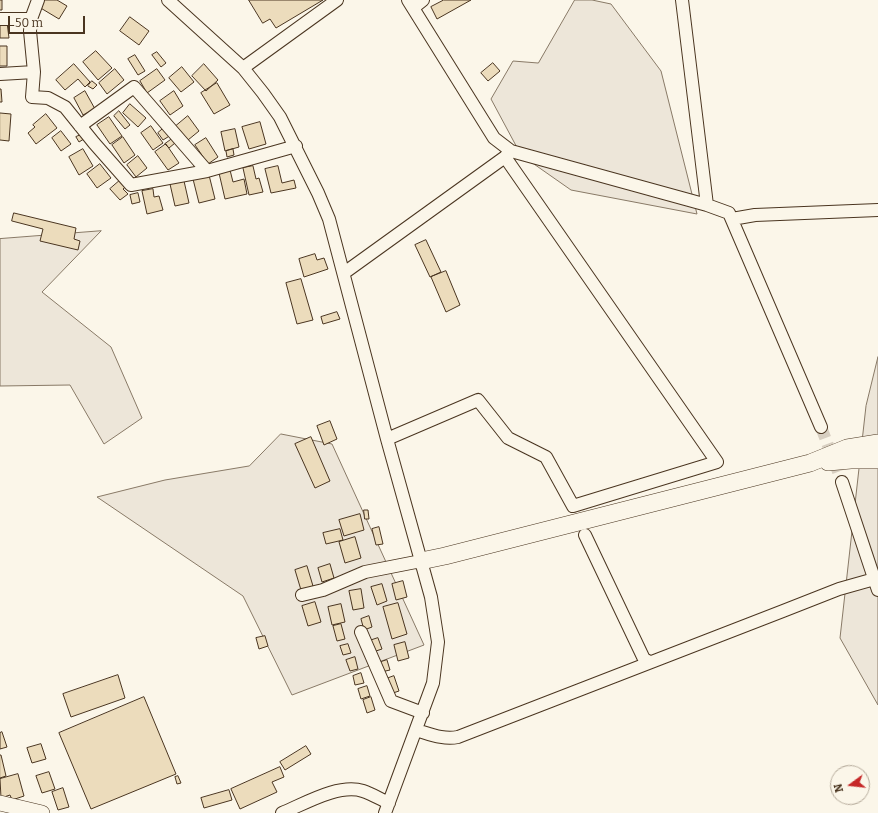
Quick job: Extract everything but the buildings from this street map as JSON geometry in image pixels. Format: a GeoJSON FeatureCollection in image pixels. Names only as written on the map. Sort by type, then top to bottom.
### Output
{"type":"FeatureCollection","features":[{"type":"Feature","properties":{"kind":"highway"},"geometry":{"type":"LineString","coordinates":[[421,561],[810,463],[847,448],[878,443]]}},
{"type":"Feature","properties":{"kind":"highway"},"geometry":{"type":"LineString","coordinates":[[810,463],[878,460]]}},
{"type":"Feature","properties":{"kind":"main road"},"geometry":{"type":"LineString","coordinates":[[0,803],[42,813]]}},
{"type":"Feature","properties":{"kind":"street"},"geometry":{"type":"LineString","coordinates":[[38,0],[31,19],[30,31],[34,72],[32,96],[48,98],[65,107],[94,144],[131,184],[207,171],[296,146]]}},
{"type":"Feature","properties":{"kind":"street"},"geometry":{"type":"LineString","coordinates":[[168,0],[243,68],[280,117],[296,146],[329,219],[387,439],[431,597],[438,642],[433,683],[387,808],[364,791],[356,789],[329,793],[282,813]]}},
{"type":"Feature","properties":{"kind":"street"},"geometry":{"type":"LineString","coordinates":[[243,68],[337,0]]}},
{"type":"Feature","properties":{"kind":"street"},"geometry":{"type":"LineString","coordinates":[[387,439],[478,400],[508,438],[546,457],[573,506],[717,462],[508,154],[494,138],[410,4],[423,0]]}},
{"type":"Feature","properties":{"kind":"street"},"geometry":{"type":"LineString","coordinates":[[682,0],[707,205]]}},
{"type":"Feature","properties":{"kind":"street"},"geometry":{"type":"LineString","coordinates":[[0,19],[31,19]]}},
{"type":"Feature","properties":{"kind":"street"},"geometry":{"type":"LineString","coordinates":[[0,74],[34,72]]}},
{"type":"Feature","properties":{"kind":"street"},"geometry":{"type":"LineString","coordinates":[[80,126],[134,87],[207,171]]}},
{"type":"Feature","properties":{"kind":"street"},"geometry":{"type":"LineString","coordinates":[[508,154],[707,205],[729,213],[821,427]]}},
{"type":"Feature","properties":{"kind":"street"},"geometry":{"type":"LineString","coordinates":[[344,273],[508,154]]}},
{"type":"Feature","properties":{"kind":"street"},"geometry":{"type":"LineString","coordinates":[[732,219],[755,215],[878,210]]}},
{"type":"Feature","properties":{"kind":"street"},"geometry":{"type":"LineString","coordinates":[[416,730],[441,738],[458,737],[839,589],[877,583],[842,482]]}},
{"type":"Feature","properties":{"kind":"street"},"geometry":{"type":"LineString","coordinates":[[585,535],[644,659],[650,662]]}},
{"type":"Feature","properties":{"kind":"street"},"geometry":{"type":"LineString","coordinates":[[302,595],[323,590],[365,572],[421,561]]}},
{"type":"Feature","properties":{"kind":"street"},"geometry":{"type":"LineString","coordinates":[[361,632],[391,701],[422,712]]}},
{"type":"Feature","properties":{"kind":"shaded area"},"geometry":{"type":"Polygon","coordinates":[[[575,0],[592,0],[611,4],[661,71],[697,214],[571,190],[521,155],[491,99],[513,61],[538,63],[575,0]]]}},
{"type":"Feature","properties":{"kind":"shaded area"},"geometry":{"type":"Polygon","coordinates":[[[101,231],[42,292],[111,347],[142,418],[104,444],[70,385],[0,386],[0,239],[101,231]]]}},
{"type":"Feature","properties":{"kind":"shaded area"},"geometry":{"type":"Polygon","coordinates":[[[878,357],[878,705],[840,638],[866,406],[878,357]]]}},
{"type":"Feature","properties":{"kind":"shaded area"},"geometry":{"type":"Polygon","coordinates":[[[281,434],[332,444],[424,645],[292,695],[243,596],[97,497],[165,480],[249,466],[281,434]]]}},
{"type":"Feature","properties":{"kind":"tunnel"},"geometry":{"type":"LineString","coordinates":[[821,427],[842,482]]}}]}
